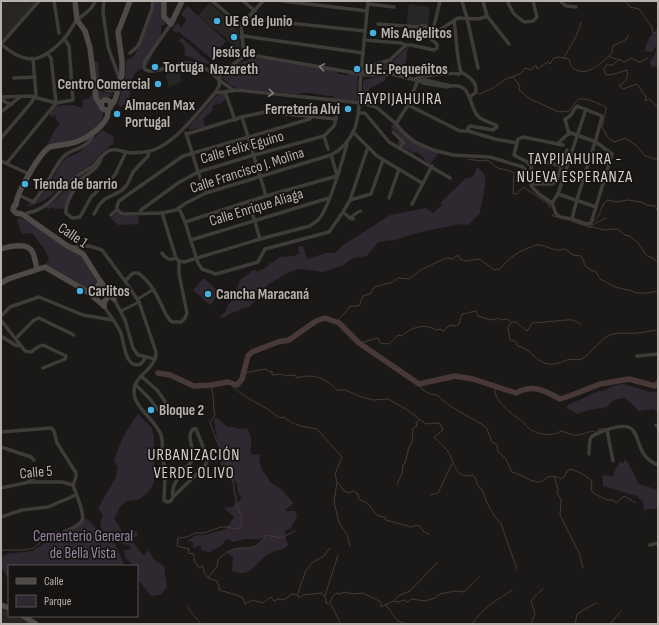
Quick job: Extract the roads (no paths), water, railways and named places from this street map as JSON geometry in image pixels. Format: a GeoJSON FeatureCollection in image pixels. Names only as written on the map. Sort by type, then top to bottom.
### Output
{"type":"FeatureCollection","features":[{"type":"Feature","properties":{"kind":"main road"},"geometry":{"type":"LineString","coordinates":[[19,195],[29,174],[46,150],[50,147],[74,142],[94,132],[104,123],[108,116],[106,105],[95,95],[88,39],[85,31],[77,20],[75,1]]}},
{"type":"Feature","properties":{"kind":"main road"},"geometry":{"type":"LineString","coordinates":[[106,105],[114,102],[121,83],[122,61],[118,32],[130,1]]}},
{"type":"Feature","properties":{"kind":"main road"},"geometry":{"type":"LineString","coordinates":[[164,1],[164,18],[171,24],[182,1]]}},
{"type":"Feature","properties":{"kind":"main road","name":"Calle 1"},"geometry":{"type":"LineString","coordinates":[[19,195],[16,201],[18,209],[84,256],[114,299]]}},
{"type":"Feature","properties":{"kind":"main road"},"geometry":{"type":"LineString","coordinates":[[1,249],[16,246],[29,248],[33,251],[37,269]]}},
{"type":"Feature","properties":{"kind":"main road"},"geometry":{"type":"LineString","coordinates":[[1,283],[37,269],[48,267],[102,301],[114,299]]}},
{"type":"Feature","properties":{"kind":"main road"},"geometry":{"type":"LineString","coordinates":[[96,290],[100,281]]}},
{"type":"Feature","properties":{"kind":"main road"},"geometry":{"type":"LineString","coordinates":[[88,292],[102,287],[107,290],[108,295],[102,301]]}},
{"type":"Feature","properties":{"kind":"main road"},"geometry":{"type":"LineString","coordinates":[[96,290],[102,301]]}},
{"type":"Feature","properties":{"kind":"main road"},"geometry":{"type":"LineString","coordinates":[[25,617],[36,624]]}},
{"type":"Feature","properties":{"kind":"street"},"geometry":{"type":"LineString","coordinates":[[39,1],[1,44],[16,56],[33,59],[42,57],[64,38],[77,20],[89,11],[95,1]]}},
{"type":"Feature","properties":{"kind":"street"},"geometry":{"type":"LineString","coordinates":[[54,1],[59,33]]}},
{"type":"Feature","properties":{"kind":"street"},"geometry":{"type":"LineString","coordinates":[[104,1],[103,12],[108,46],[121,83]]}},
{"type":"Feature","properties":{"kind":"street"},"geometry":{"type":"LineString","coordinates":[[130,54],[139,44],[152,9],[153,1]]}},
{"type":"Feature","properties":{"kind":"street"},"geometry":{"type":"LineString","coordinates":[[212,1],[241,26],[244,56]]}},
{"type":"Feature","properties":{"kind":"street"},"geometry":{"type":"LineString","coordinates":[[243,1],[255,11]]}},
{"type":"Feature","properties":{"kind":"street"},"geometry":{"type":"LineString","coordinates":[[241,26],[263,1]]}},
{"type":"Feature","properties":{"kind":"street"},"geometry":{"type":"LineString","coordinates":[[283,1],[367,11]]}},
{"type":"Feature","properties":{"kind":"street"},"geometry":{"type":"LineString","coordinates":[[433,30],[440,1]]}},
{"type":"Feature","properties":{"kind":"street"},"geometry":{"type":"LineString","coordinates":[[462,1],[478,68]]}},
{"type":"Feature","properties":{"kind":"street"},"geometry":{"type":"LineString","coordinates":[[483,1],[487,16],[509,44]]}},
{"type":"Feature","properties":{"kind":"street"},"geometry":{"type":"LineString","coordinates":[[507,1],[514,14],[524,22],[533,21],[537,17],[533,1]]}},
{"type":"Feature","properties":{"kind":"street"},"geometry":{"type":"LineString","coordinates":[[560,1],[566,6],[576,7]]}},
{"type":"Feature","properties":{"kind":"street"},"geometry":{"type":"LineString","coordinates":[[368,2],[394,6]]}},
{"type":"Feature","properties":{"kind":"street","name":"Calle Francisco J. Molina"},"geometry":{"type":"LineString","coordinates":[[117,210],[125,214],[162,213],[176,210],[206,193],[331,155],[340,150],[348,142],[359,113],[361,73],[368,2]]}},
{"type":"Feature","properties":{"kind":"street"},"geometry":{"type":"LineString","coordinates":[[378,24],[422,26],[433,30],[441,29],[458,18],[479,19],[487,16]]}},
{"type":"Feature","properties":{"kind":"street"},"geometry":{"type":"LineString","coordinates":[[249,18],[252,20],[365,31]]}},
{"type":"Feature","properties":{"kind":"street"},"geometry":{"type":"LineString","coordinates":[[454,21],[461,72],[470,78],[475,84],[476,92],[470,97]]}},
{"type":"Feature","properties":{"kind":"street"},"geometry":{"type":"LineString","coordinates":[[171,24],[149,54],[144,64],[145,70],[147,72],[152,72],[184,63],[205,69],[233,90]]}},
{"type":"Feature","properties":{"kind":"street"},"geometry":{"type":"LineString","coordinates":[[364,40],[401,43],[432,50],[436,49],[438,46],[437,44],[422,32],[420,27]]}},
{"type":"Feature","properties":{"kind":"street"},"geometry":{"type":"LineString","coordinates":[[242,37],[244,36],[363,53]]}},
{"type":"Feature","properties":{"kind":"street"},"geometry":{"type":"LineString","coordinates":[[1,98],[22,95],[56,103],[73,100],[69,46],[64,38]]}},
{"type":"Feature","properties":{"kind":"street"},"geometry":{"type":"LineString","coordinates":[[361,73],[365,71],[368,66],[390,60],[406,45]]}},
{"type":"Feature","properties":{"kind":"street"},"geometry":{"type":"LineString","coordinates":[[7,163],[56,103],[51,58],[47,53]]}},
{"type":"Feature","properties":{"kind":"street"},"geometry":{"type":"LineString","coordinates":[[27,216],[45,206],[70,181],[92,166],[109,150],[132,153],[149,151],[158,148],[184,129],[215,93],[221,73],[244,56],[257,56],[367,75],[391,74],[463,89],[470,97],[477,115],[482,120],[496,125],[497,127],[493,130],[470,126],[468,131]]}},
{"type":"Feature","properties":{"kind":"street"},"geometry":{"type":"LineString","coordinates":[[1,138],[36,95],[33,59]]}},
{"type":"Feature","properties":{"kind":"street"},"geometry":{"type":"LineString","coordinates":[[396,124],[408,105],[419,77],[453,73],[459,74],[461,72]]}},
{"type":"Feature","properties":{"kind":"street"},"geometry":{"type":"LineString","coordinates":[[14,78],[35,77]]}},
{"type":"Feature","properties":{"kind":"street"},"geometry":{"type":"LineString","coordinates":[[101,81],[102,88],[104,90],[117,92]]}},
{"type":"Feature","properties":{"kind":"street"},"geometry":{"type":"LineString","coordinates":[[215,93],[233,90],[338,100],[376,107],[416,142],[443,153],[490,157],[522,166],[527,172],[531,184],[539,194],[552,203],[556,214],[560,217],[587,224],[591,222],[612,154],[596,142],[577,135],[569,134],[557,144]]}},
{"type":"Feature","properties":{"kind":"street"},"geometry":{"type":"LineString","coordinates":[[225,92],[235,120]]}},
{"type":"Feature","properties":{"kind":"street"},"geometry":{"type":"LineString","coordinates":[[1,112],[22,95]]}},
{"type":"Feature","properties":{"kind":"street"},"geometry":{"type":"LineString","coordinates":[[1,98],[7,103],[12,104]]}},
{"type":"Feature","properties":{"kind":"street"},"geometry":{"type":"LineString","coordinates":[[328,149],[324,136],[331,130],[336,119],[338,100]]}},
{"type":"Feature","properties":{"kind":"street"},"geometry":{"type":"LineString","coordinates":[[408,105],[457,130],[468,131],[495,139],[516,143]]}},
{"type":"Feature","properties":{"kind":"street"},"geometry":{"type":"LineString","coordinates":[[569,134],[565,119],[571,116],[577,106],[602,116],[596,142],[576,200],[572,219]]}},
{"type":"Feature","properties":{"kind":"street"},"geometry":{"type":"LineString","coordinates":[[552,203],[558,194],[586,109]]}},
{"type":"Feature","properties":{"kind":"street"},"geometry":{"type":"LineString","coordinates":[[187,134],[242,117],[265,112],[336,119]]}},
{"type":"Feature","properties":{"kind":"street"},"geometry":{"type":"LineString","coordinates":[[359,113],[365,114],[385,137],[399,148],[432,166],[450,178]]}},
{"type":"Feature","properties":{"kind":"street"},"geometry":{"type":"LineString","coordinates":[[111,215],[117,210],[119,201],[183,156],[310,119],[311,116]]}},
{"type":"Feature","properties":{"kind":"street"},"geometry":{"type":"LineString","coordinates":[[242,117],[266,196]]}},
{"type":"Feature","properties":{"kind":"street"},"geometry":{"type":"LineString","coordinates":[[184,129],[187,134],[206,193]]}},
{"type":"Feature","properties":{"kind":"street"},"geometry":{"type":"LineString","coordinates":[[19,195],[33,202],[64,155],[80,149],[90,140],[94,132]]}},
{"type":"Feature","properties":{"kind":"street"},"geometry":{"type":"LineString","coordinates":[[353,132],[383,160],[422,183]]}},
{"type":"Feature","properties":{"kind":"street"},"geometry":{"type":"LineString","coordinates":[[393,132],[404,143],[399,148]]}},
{"type":"Feature","properties":{"kind":"street","name":"Calle Felix Eguino"},"geometry":{"type":"LineString","coordinates":[[140,213],[141,210],[178,183],[198,172],[324,136]]}},
{"type":"Feature","properties":{"kind":"street"},"geometry":{"type":"LineString","coordinates":[[530,180],[532,169],[529,163],[514,155],[518,139],[523,137],[563,145]]}},
{"type":"Feature","properties":{"kind":"street"},"geometry":{"type":"LineString","coordinates":[[162,252],[168,259],[184,262],[260,239],[310,226],[317,221],[323,212],[348,142]]}},
{"type":"Feature","properties":{"kind":"street"},"geometry":{"type":"LineString","coordinates":[[179,208],[191,240],[196,259],[202,269],[216,274],[258,262],[265,249],[328,232],[350,200],[368,147]]}},
{"type":"Feature","properties":{"kind":"street"},"geometry":{"type":"LineString","coordinates":[[531,184],[555,183],[567,150]]}},
{"type":"Feature","properties":{"kind":"street"},"geometry":{"type":"LineString","coordinates":[[94,214],[99,205],[105,199],[121,191],[127,185],[134,172],[148,156],[149,151]]}},
{"type":"Feature","properties":{"kind":"street"},"geometry":{"type":"LineString","coordinates":[[101,158],[97,167],[82,180],[76,188],[66,206],[66,213],[72,218],[80,218],[91,197],[115,176],[126,152]]}},
{"type":"Feature","properties":{"kind":"street"},"geometry":{"type":"LineString","coordinates":[[331,155],[337,176]]}},
{"type":"Feature","properties":{"kind":"street"},"geometry":{"type":"LineString","coordinates":[[350,200],[370,194],[383,160]]}},
{"type":"Feature","properties":{"kind":"street"},"geometry":{"type":"LineString","coordinates":[[529,163],[535,160],[562,166]]}},
{"type":"Feature","properties":{"kind":"street"},"geometry":{"type":"LineString","coordinates":[[1,161],[29,174]]}},
{"type":"Feature","properties":{"kind":"street"},"geometry":{"type":"LineString","coordinates":[[412,204],[432,166]]}},
{"type":"Feature","properties":{"kind":"street"},"geometry":{"type":"LineString","coordinates":[[389,198],[399,169]]}},
{"type":"Feature","properties":{"kind":"street"},"geometry":{"type":"LineString","coordinates":[[185,222],[266,196],[337,176]]}},
{"type":"Feature","properties":{"kind":"street"},"geometry":{"type":"LineString","coordinates":[[558,194],[596,207]]}},
{"type":"Feature","properties":{"kind":"street","name":"Calle Enrique Aliaga"},"geometry":{"type":"LineString","coordinates":[[191,240],[329,198]]}},
{"type":"Feature","properties":{"kind":"street"},"geometry":{"type":"LineString","coordinates":[[249,202],[260,239]]}},
{"type":"Feature","properties":{"kind":"street"},"geometry":{"type":"LineString","coordinates":[[343,212],[352,219],[358,212],[361,211]]}},
{"type":"Feature","properties":{"kind":"street"},"geometry":{"type":"LineString","coordinates":[[125,281],[131,274],[138,272],[154,289],[168,319],[172,322],[181,322],[185,318],[187,313],[179,274],[178,260],[162,213]]}},
{"type":"Feature","properties":{"kind":"street"},"geometry":{"type":"LineString","coordinates":[[69,246],[89,246],[102,250],[138,301],[156,352],[152,365],[135,384],[135,400],[153,421],[162,437],[165,477],[164,500],[168,502],[171,501],[172,493],[176,481],[192,461],[193,448],[190,439],[191,430],[196,429],[207,454],[207,463],[177,495],[172,497]]}},
{"type":"Feature","properties":{"kind":"street"},"geometry":{"type":"LineString","coordinates":[[121,311],[154,289]]}},
{"type":"Feature","properties":{"kind":"street"},"geometry":{"type":"LineString","coordinates":[[1,316],[10,307],[39,297],[84,315],[113,320]]}},
{"type":"Feature","properties":{"kind":"street"},"geometry":{"type":"LineString","coordinates":[[114,299],[125,320],[133,348],[138,355],[155,359]]}},
{"type":"Feature","properties":{"kind":"street"},"geometry":{"type":"LineString","coordinates":[[102,301],[122,335],[123,344],[128,359],[132,364],[138,366],[146,357]]}},
{"type":"Feature","properties":{"kind":"street"},"geometry":{"type":"LineString","coordinates":[[16,338],[34,320],[39,318],[74,335]]}},
{"type":"Feature","properties":{"kind":"street"},"geometry":{"type":"LineString","coordinates":[[1,320],[25,352],[31,352],[40,345],[43,345],[66,356],[65,359],[43,368]]}},
{"type":"Feature","properties":{"kind":"street"},"geometry":{"type":"LineString","coordinates":[[1,336],[15,345],[21,346]]}},
{"type":"Feature","properties":{"kind":"street"},"geometry":{"type":"LineString","coordinates":[[637,356],[658,354]]}},
{"type":"Feature","properties":{"kind":"street"},"geometry":{"type":"LineString","coordinates":[[141,376],[157,390],[169,407]]}},
{"type":"Feature","properties":{"kind":"street"},"geometry":{"type":"LineString","coordinates":[[135,384],[159,411]]}},
{"type":"Feature","properties":{"kind":"street"},"geometry":{"type":"LineString","coordinates":[[589,454],[590,438],[592,435],[615,426],[632,427],[644,455],[647,459],[658,465]]}},
{"type":"Feature","properties":{"kind":"street"},"geometry":{"type":"LineString","coordinates":[[1,432],[51,428],[54,431],[57,442],[76,473],[73,485],[82,509],[83,521],[64,532]]}},
{"type":"Feature","properties":{"kind":"street"},"geometry":{"type":"LineString","coordinates":[[607,430],[613,462]]}},
{"type":"Feature","properties":{"kind":"street"},"geometry":{"type":"LineString","coordinates":[[1,447],[31,457],[34,460]]}},
{"type":"Feature","properties":{"kind":"street"},"geometry":{"type":"LineString","coordinates":[[28,482],[43,474]]}},
{"type":"Feature","properties":{"kind":"street","name":"Calle 5"},"geometry":{"type":"LineString","coordinates":[[1,488],[28,482],[62,482],[73,485]]}},
{"type":"Feature","properties":{"kind":"street"},"geometry":{"type":"LineString","coordinates":[[1,517],[22,510],[48,507],[76,495]]}},
{"type":"Feature","properties":{"kind":"street"},"geometry":{"type":"LineString","coordinates":[[650,545],[658,543]]}},
{"type":"Feature","properties":{"kind":"waterway"},"geometry":{"type":"LineString","coordinates":[[625,1],[630,7],[639,9],[652,27],[653,33],[658,32]]}},
{"type":"Feature","properties":{"kind":"waterway"},"geometry":{"type":"LineString","coordinates":[[563,59],[576,36],[581,22]]}},
{"type":"Feature","properties":{"kind":"waterway"},"geometry":{"type":"LineString","coordinates":[[609,56],[612,53],[613,46],[627,39],[628,35]]}},
{"type":"Feature","properties":{"kind":"waterway"},"geometry":{"type":"LineString","coordinates":[[479,94],[493,88],[506,79],[520,74],[525,68],[531,70],[536,65],[537,69],[548,62],[550,64],[553,59],[558,57],[569,59],[572,67],[578,71],[588,71],[609,56],[624,62],[631,58],[639,62],[648,58]]}},
{"type":"Feature","properties":{"kind":"waterway"},"geometry":{"type":"LineString","coordinates":[[620,59],[612,65],[606,65],[604,69],[606,75],[627,70],[626,80],[619,86],[623,89],[637,84],[646,97],[645,101],[649,99],[658,105]]}},
{"type":"Feature","properties":{"kind":"waterway"},"geometry":{"type":"LineString","coordinates":[[513,77],[520,86],[519,90],[530,99],[559,112],[569,111],[574,104],[581,99],[590,100],[606,107],[602,127],[608,138],[614,142],[625,138],[637,146],[644,155],[658,160]]}},
{"type":"Feature","properties":{"kind":"waterway"},"geometry":{"type":"LineString","coordinates":[[468,159],[481,161],[487,160],[498,168],[514,173],[513,194],[517,194],[523,187],[549,204],[550,208]]}},
{"type":"Feature","properties":{"kind":"waterway"},"geometry":{"type":"LineString","coordinates":[[593,222],[598,217],[607,200],[616,202],[628,200],[641,202],[647,205],[655,206],[658,211]]}},
{"type":"Feature","properties":{"kind":"waterway"},"geometry":{"type":"LineString","coordinates":[[552,214],[553,216],[558,217]]}},
{"type":"Feature","properties":{"kind":"waterway"},"geometry":{"type":"LineString","coordinates":[[569,220],[589,227],[606,218]]}},
{"type":"Feature","properties":{"kind":"waterway"},"geometry":{"type":"LineString","coordinates":[[589,227],[604,230],[617,229],[625,235],[630,236],[638,243],[647,256],[653,258],[658,263]]}},
{"type":"Feature","properties":{"kind":"waterway"},"geometry":{"type":"LineString","coordinates":[[336,322],[350,306],[359,306],[363,296],[370,294],[374,287],[393,282],[398,278],[409,279],[421,270],[447,258],[453,259],[456,256],[459,256],[460,259],[465,261],[480,259],[494,270],[500,269],[510,258],[518,253],[537,245],[557,250],[565,249],[573,255],[581,256],[584,261],[584,265],[596,272],[600,279],[615,287],[636,293],[658,291]]}},
{"type":"Feature","properties":{"kind":"waterway"},"geometry":{"type":"LineString","coordinates":[[359,343],[378,338],[380,343],[389,344],[398,335],[402,336],[414,328],[423,326],[444,331],[451,325],[455,326],[459,324],[462,314],[476,311],[478,316],[487,319],[507,319],[511,322],[516,322],[527,331],[532,323],[574,320],[581,325]]}},
{"type":"Feature","properties":{"kind":"waterway"},"geometry":{"type":"LineString","coordinates":[[158,373],[170,375],[194,386],[228,382],[237,385],[242,379],[248,356],[252,352],[278,342],[289,340],[316,321],[325,318],[339,323],[359,343],[419,384],[455,376],[473,379],[516,393],[522,390],[538,389],[560,399],[600,384],[629,379],[655,386],[658,383]]}},
{"type":"Feature","properties":{"kind":"waterway"},"geometry":{"type":"LineString","coordinates":[[511,323],[508,327],[510,340],[515,341],[518,346],[522,347],[541,361],[551,364],[569,359],[582,359],[606,337],[613,334],[640,333],[658,330]]}},
{"type":"Feature","properties":{"kind":"waterway"},"geometry":{"type":"LineString","coordinates":[[244,373],[266,369],[269,372],[272,371],[272,375],[290,375],[296,376],[297,378],[314,376],[328,382],[337,390],[345,390],[361,397],[374,400],[388,399],[406,409],[426,424],[440,424],[443,430],[434,437],[450,454],[459,472],[462,475],[473,475],[476,479],[487,503],[501,524],[517,569]]}},
{"type":"Feature","properties":{"kind":"waterway"},"geometry":{"type":"LineString","coordinates":[[233,384],[233,387],[238,392],[274,413],[279,418],[284,417],[304,427],[317,429],[342,457],[335,474],[337,482],[334,502],[339,522],[347,535],[350,546]]}},
{"type":"Feature","properties":{"kind":"waterway"},"geometry":{"type":"LineString","coordinates":[[419,384],[423,390],[430,394],[437,395],[450,406],[483,425],[487,429],[492,442],[497,445],[498,451],[506,459],[512,472],[530,480],[539,482],[550,476],[555,476],[561,479],[565,476],[567,471],[571,469],[592,481],[591,489],[593,493],[607,500],[614,500],[616,503],[624,496],[636,503]]}},
{"type":"Feature","properties":{"kind":"waterway"},"geometry":{"type":"LineString","coordinates":[[211,385],[215,415],[210,422],[217,442],[227,457],[228,472],[234,484],[236,504],[241,515],[242,524],[239,528],[234,529],[222,527],[205,533],[195,533],[187,537],[178,538],[177,546],[189,549],[188,553],[194,554],[194,560],[199,568],[203,566],[204,572],[208,578],[217,581],[219,590],[243,598],[245,604],[252,600],[263,603],[271,597],[274,601],[278,599],[284,600],[292,594],[298,595],[299,598],[303,595],[322,593],[326,599],[326,603],[330,604],[332,597],[336,593],[363,593],[381,602],[381,607],[393,601],[399,602],[403,600],[408,602],[412,599],[425,601],[435,598],[440,594],[455,591],[463,592],[479,577]]}},
{"type":"Feature","properties":{"kind":"waterway"},"geometry":{"type":"LineString","coordinates":[[495,387],[497,399],[530,430],[544,434],[558,433],[561,431],[576,435],[593,431],[597,433],[599,429],[604,429]]}},
{"type":"Feature","properties":{"kind":"waterway"},"geometry":{"type":"LineString","coordinates":[[397,484],[402,474],[403,465],[412,442],[413,428],[417,426],[416,423],[419,420]]}},
{"type":"Feature","properties":{"kind":"waterway"},"geometry":{"type":"LineString","coordinates":[[431,495],[438,493],[452,464]]}},
{"type":"Feature","properties":{"kind":"waterway"},"geometry":{"type":"LineString","coordinates":[[554,477],[558,489],[557,493],[561,500],[560,515],[579,553],[583,568]]}},
{"type":"Feature","properties":{"kind":"waterway"},"geometry":{"type":"LineString","coordinates":[[337,483],[344,491],[349,493],[353,491],[358,494],[359,499],[367,503],[378,516],[385,517],[386,520],[411,527],[416,525],[420,526],[424,532],[429,534]]}},
{"type":"Feature","properties":{"kind":"waterway"},"geometry":{"type":"LineString","coordinates":[[1,550],[23,550],[34,548],[50,534],[58,531]]}},
{"type":"Feature","properties":{"kind":"waterway"},"geometry":{"type":"LineString","coordinates":[[208,578],[217,566],[218,559],[231,550],[249,548],[258,545],[266,535],[281,538],[295,531]]}},
{"type":"Feature","properties":{"kind":"waterway"},"geometry":{"type":"LineString","coordinates":[[298,593],[306,570],[313,562],[324,556],[330,548]]}},
{"type":"Feature","properties":{"kind":"waterway"},"geometry":{"type":"LineString","coordinates":[[325,596],[338,555]]}},
{"type":"Feature","properties":{"kind":"waterway"},"geometry":{"type":"LineString","coordinates":[[394,600],[400,595],[410,591],[438,562]]}},
{"type":"Feature","properties":{"kind":"waterway"},"geometry":{"type":"LineString","coordinates":[[531,624],[535,614],[531,601],[543,589]]}},
{"type":"Feature","properties":{"kind":"waterway"},"geometry":{"type":"LineString","coordinates":[[472,624],[485,609],[512,590]]}},
{"type":"Feature","properties":{"kind":"waterway"},"geometry":{"type":"LineString","coordinates":[[575,624],[577,614],[596,603]]}},
{"type":"Feature","properties":{"kind":"waterway"},"geometry":{"type":"LineString","coordinates":[[385,604],[398,621],[406,624]]}},
{"type":"Feature","properties":{"kind":"waterway"},"geometry":{"type":"LineString","coordinates":[[331,605],[341,624]]}},
{"type":"Feature","properties":{"kind":"waterway"},"geometry":{"type":"LineString","coordinates":[[187,607],[201,624]]}},
{"type":"Feature","properties":{"kind":"waterway"},"geometry":{"type":"LineString","coordinates":[[610,624],[621,611]]}},
{"type":"Feature","properties":{"kind":"place","name":"UE 6 de Junio"},"geometry":{"type":"Point","coordinates":[217,21]}},
{"type":"Feature","properties":{"kind":"place","name":"Mis Angelitos"},"geometry":{"type":"Point","coordinates":[373,33]}},
{"type":"Feature","properties":{"kind":"place","name":"Jesús de Nazareth"},"geometry":{"type":"Point","coordinates":[234,37]}},
{"type":"Feature","properties":{"kind":"place","name":"Tortuga"},"geometry":{"type":"Point","coordinates":[155,67]}},
{"type":"Feature","properties":{"kind":"place","name":"U.E. Pequeñitos"},"geometry":{"type":"Point","coordinates":[357,69]}},
{"type":"Feature","properties":{"kind":"place","name":"Centro Comercial"},"geometry":{"type":"Point","coordinates":[158,84]}},
{"type":"Feature","properties":{"kind":"place","name":"Ferretería Alvi"},"geometry":{"type":"Point","coordinates":[348,109]}},
{"type":"Feature","properties":{"kind":"place","name":"Almacen Max Portugal"},"geometry":{"type":"Point","coordinates":[117,114]}},
{"type":"Feature","properties":{"kind":"place","name":"Tienda de barrio"},"geometry":{"type":"Point","coordinates":[25,184]}},
{"type":"Feature","properties":{"kind":"place","name":"Carlitos"},"geometry":{"type":"Point","coordinates":[80,291]}},
{"type":"Feature","properties":{"kind":"place","name":"Cancha Maracaná"},"geometry":{"type":"Point","coordinates":[208,294]}},
{"type":"Feature","properties":{"kind":"place","name":"Bloque 2"},"geometry":{"type":"Point","coordinates":[151,410]}},
{"type":"Feature","properties":{"kind":"district","name":"TAYPIJAHUIRA"},"geometry":{"type":"Point","coordinates":[400,98]}},
{"type":"Feature","properties":{"kind":"district","name":"TAYPIJAHUIRA - NUEVA ESPERANZA"},"geometry":{"type":"Point","coordinates":[575,167]}},
{"type":"Feature","properties":{"kind":"district","name":"URBANIZACIÓN VERDE OLIVO"},"geometry":{"type":"Point","coordinates":[194,463]}},
{"type":"Feature","properties":{"kind":"park label","name":"Cementerio General de Bella Vista"},"geometry":{"type":"Point","coordinates":[83,544]}}]}
